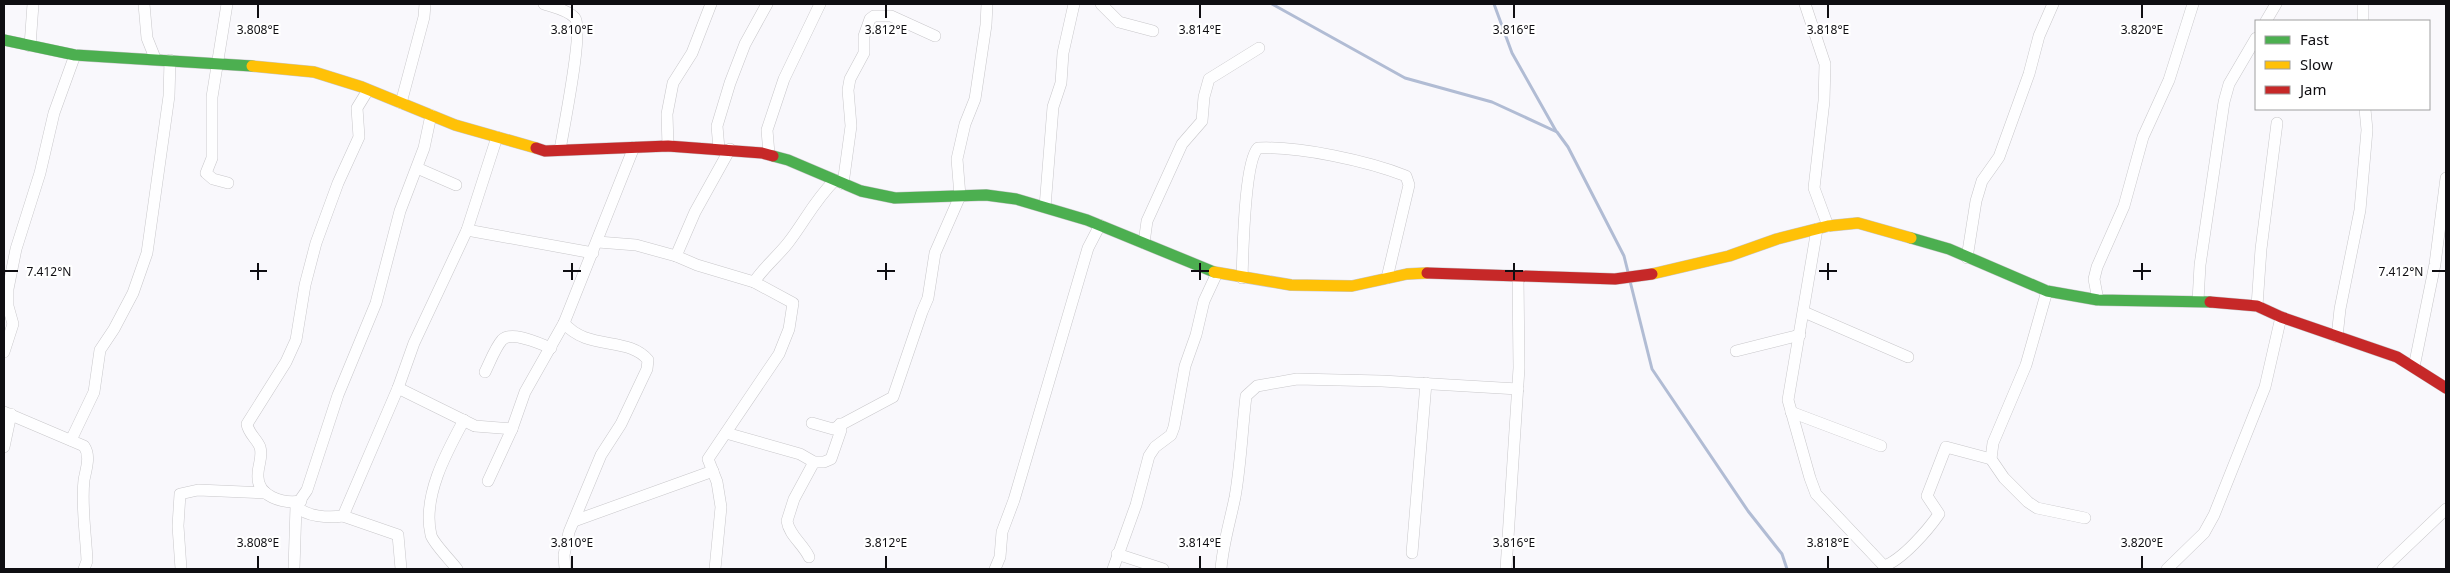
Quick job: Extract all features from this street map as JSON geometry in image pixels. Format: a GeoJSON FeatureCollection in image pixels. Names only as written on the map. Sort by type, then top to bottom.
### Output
{"type":"FeatureCollection","features":[{"type":"Feature","properties":{"kind":"street"},"geometry":{"type":"LineString","coordinates":[[30,46],[32,4]]}},
{"type":"Feature","properties":{"kind":"street"},"geometry":{"type":"LineString","coordinates":[[144,4],[147,38],[156,58]]}},
{"type":"Feature","properties":{"kind":"street"},"geometry":{"type":"LineString","coordinates":[[227,4],[212,97],[212,158],[206,173],[213,180],[228,183]]}},
{"type":"Feature","properties":{"kind":"street"},"geometry":{"type":"LineString","coordinates":[[401,103],[414,46],[424,17],[425,4]]}},
{"type":"Feature","properties":{"kind":"street"},"geometry":{"type":"LineString","coordinates":[[544,4],[566,12],[575,18],[578,24],[576,56],[560,150]]}},
{"type":"Feature","properties":{"kind":"street"},"geometry":{"type":"LineString","coordinates":[[668,146],[667,114],[673,83],[692,53],[711,4]]}},
{"type":"Feature","properties":{"kind":"street"},"geometry":{"type":"LineString","coordinates":[[676,256],[725,149],[717,126],[730,83],[745,44],[767,4]]}},
{"type":"Feature","properties":{"kind":"street"},"geometry":{"type":"LineString","coordinates":[[769,154],[767,130],[784,79],[820,4]]}},
{"type":"Feature","properties":{"kind":"street"},"geometry":{"type":"LineString","coordinates":[[812,422],[830,429],[893,397],[928,298],[935,253],[960,196],[957,159],[965,124],[974,99],[986,25],[987,4]]}},
{"type":"Feature","properties":{"kind":"street"},"geometry":{"type":"LineString","coordinates":[[1045,206],[1054,107],[1061,83],[1063,53],[1074,4]]}},
{"type":"Feature","properties":{"kind":"street"},"geometry":{"type":"LineString","coordinates":[[1102,4],[1119,22],[1153,32]]}},
{"type":"Feature","properties":{"kind":"street"},"geometry":{"type":"LineString","coordinates":[[1805,4],[1825,64],[1824,101],[1814,188],[1822,227],[1788,400],[1816,494],[1884,566],[1892,564],[1923,536],[1939,514],[1927,496],[1946,447],[1992,459]]}},
{"type":"Feature","properties":{"kind":"street"},"geometry":{"type":"LineString","coordinates":[[1967,258],[1976,201],[1982,181],[1998,157],[2028,74],[2039,36],[2053,4]]}},
{"type":"Feature","properties":{"kind":"street"},"geometry":{"type":"LineString","coordinates":[[2098,300],[2094,279],[2097,267],[2124,206],[2143,137],[2169,80],[2193,4]]}},
{"type":"Feature","properties":{"kind":"street"},"geometry":{"type":"LineString","coordinates":[[2267,20],[2276,4]]}},
{"type":"Feature","properties":{"kind":"street"},"geometry":{"type":"LineString","coordinates":[[2362,20],[2363,4]]}},
{"type":"Feature","properties":{"kind":"street"},"geometry":{"type":"LineString","coordinates":[[754,282],[763,269],[787,243],[817,198],[839,182],[851,126],[848,90],[850,79],[864,52],[864,36],[870,19],[874,16],[891,16],[935,36]]}},
{"type":"Feature","properties":{"kind":"street"},"geometry":{"type":"LineString","coordinates":[[4,40],[75,55],[156,58],[217,65],[291,68],[314,72],[368,90],[455,125],[545,150],[668,146],[725,149],[769,154],[788,160],[861,191],[895,198],[1001,197],[1045,206],[1100,225],[1217,273],[1291,285],[1352,286],[1407,274],[1446,272],[1615,279],[1647,275],[1729,256],[1777,239],[1822,227],[1858,223],[1949,249],[2047,291],[2098,300],[2198,301],[2257,306],[2281,317],[2397,357],[2446,388]]}},
{"type":"Feature","properties":{"kind":"street"},"geometry":{"type":"LineString","coordinates":[[2198,301],[2200,266],[2224,102],[2229,84],[2255,40]]}},
{"type":"Feature","properties":{"kind":"street"},"geometry":{"type":"LineString","coordinates":[[1144,242],[1147,222],[1182,144],[1202,121],[1204,97],[1210,79],[1259,48]]}},
{"type":"Feature","properties":{"kind":"street"},"geometry":{"type":"LineString","coordinates":[[4,352],[13,324],[8,306],[8,289],[16,249],[40,172],[54,113],[75,55]]}},
{"type":"Feature","properties":{"kind":"street"},"geometry":{"type":"LineString","coordinates":[[71,440],[94,392],[100,350],[114,330],[134,293],[146,253],[169,96],[170,60]]}},
{"type":"Feature","properties":{"kind":"street"},"geometry":{"type":"LineString","coordinates":[[299,503],[276,499],[266,493],[259,485],[260,447],[247,429],[247,424],[286,362],[296,340],[305,285],[316,243],[338,183],[359,137],[357,108],[368,90]]}},
{"type":"Feature","properties":{"kind":"street"},"geometry":{"type":"LineString","coordinates":[[2337,337],[2340,308],[2360,210],[2367,130],[2365,110]]}},
{"type":"Feature","properties":{"kind":"street"},"geometry":{"type":"LineString","coordinates":[[294,569],[299,503],[338,395],[376,303],[400,211],[424,148],[431,115]]}},
{"type":"Feature","properties":{"kind":"street"},"geometry":{"type":"LineString","coordinates":[[2257,306],[2261,249],[2277,123]]}},
{"type":"Feature","properties":{"kind":"street"},"geometry":{"type":"LineString","coordinates":[[343,516],[398,388],[414,343],[467,230],[497,137]]}},
{"type":"Feature","properties":{"kind":"street"},"geometry":{"type":"LineString","coordinates":[[488,481],[512,429],[525,392],[564,323],[598,242],[634,147]]}},
{"type":"Feature","properties":{"kind":"street"},"geometry":{"type":"LineString","coordinates":[[1242,278],[1249,173],[1253,152],[1258,148],[1331,156],[1406,176],[1409,185],[1387,278]]}},
{"type":"Feature","properties":{"kind":"street"},"geometry":{"type":"LineString","coordinates":[[417,168],[456,185]]}},
{"type":"Feature","properties":{"kind":"street"},"geometry":{"type":"LineString","coordinates":[[2414,367],[2435,264],[2446,178]]}},
{"type":"Feature","properties":{"kind":"street"},"geometry":{"type":"LineString","coordinates":[[995,569],[1000,558],[1002,532],[1014,500],[1088,248],[1100,225]]}},
{"type":"Feature","properties":{"kind":"street"},"geometry":{"type":"LineString","coordinates":[[467,230],[593,253]]}},
{"type":"Feature","properties":{"kind":"street"},"geometry":{"type":"LineString","coordinates":[[598,242],[636,245],[676,256],[697,265],[754,282],[793,303],[789,330],[779,354],[708,459],[721,507],[715,569]]}},
{"type":"Feature","properties":{"kind":"street"},"geometry":{"type":"LineString","coordinates":[[1113,569],[1136,505],[1149,456],[1155,447],[1170,435],[1174,427],[1184,366],[1196,336],[1204,301],[1217,273]]}},
{"type":"Feature","properties":{"kind":"street"},"geometry":{"type":"LineString","coordinates":[[1506,569],[1518,389],[1518,276]]}},
{"type":"Feature","properties":{"kind":"street"},"geometry":{"type":"LineString","coordinates":[[2047,291],[2026,364],[1993,443],[1992,459],[2004,478],[2028,502],[2037,508],[2085,518]]}},
{"type":"Feature","properties":{"kind":"street"},"geometry":{"type":"LineString","coordinates":[[1804,312],[1908,357]]}},
{"type":"Feature","properties":{"kind":"street"},"geometry":{"type":"LineString","coordinates":[[2167,569],[2204,533],[2214,515],[2265,386],[2281,317]]}},
{"type":"Feature","properties":{"kind":"street"},"geometry":{"type":"LineString","coordinates":[[564,323],[580,337],[636,350],[648,360],[647,369],[621,424],[601,455],[574,522],[564,555],[565,569]]}},
{"type":"Feature","properties":{"kind":"street"},"geometry":{"type":"LineString","coordinates":[[1736,351],[1800,334]]}},
{"type":"Feature","properties":{"kind":"street"},"geometry":{"type":"LineString","coordinates":[[485,372],[502,340],[508,337],[515,336],[551,348]]}},
{"type":"Feature","properties":{"kind":"street"},"geometry":{"type":"LineString","coordinates":[[1221,569],[1223,543],[1234,498],[1241,456],[1246,396],[1257,386],[1297,379],[1426,383],[1518,389]]}},
{"type":"Feature","properties":{"kind":"street"},"geometry":{"type":"LineString","coordinates":[[1412,553],[1426,383]]}},
{"type":"Feature","properties":{"kind":"street"},"geometry":{"type":"LineString","coordinates":[[398,388],[475,426],[512,429]]}},
{"type":"Feature","properties":{"kind":"street"},"geometry":{"type":"LineString","coordinates":[[1791,412],[1881,446]]}},
{"type":"Feature","properties":{"kind":"street"},"geometry":{"type":"LineString","coordinates":[[4,447],[7,413],[84,446],[88,455],[84,483],[87,561],[84,569]]}},
{"type":"Feature","properties":{"kind":"street"},"geometry":{"type":"LineString","coordinates":[[457,569],[431,537],[430,505],[448,451],[464,420]]}},
{"type":"Feature","properties":{"kind":"street"},"geometry":{"type":"LineString","coordinates":[[726,433],[800,454],[814,462],[824,462],[831,459],[841,430],[840,424]]}},
{"type":"Feature","properties":{"kind":"street"},"geometry":{"type":"LineString","coordinates":[[809,556],[804,546],[794,536],[787,520],[794,499],[814,462]]}},
{"type":"Feature","properties":{"kind":"street"},"geometry":{"type":"LineString","coordinates":[[574,522],[712,472]]}},
{"type":"Feature","properties":{"kind":"street"},"geometry":{"type":"LineString","coordinates":[[182,569],[178,526],[180,494],[198,490],[266,493]]}},
{"type":"Feature","properties":{"kind":"street"},"geometry":{"type":"LineString","coordinates":[[299,503],[301,511],[333,518],[343,516],[398,535],[401,569]]}},
{"type":"Feature","properties":{"kind":"street"},"geometry":{"type":"LineString","coordinates":[[2383,569],[2446,509]]}},
{"type":"Feature","properties":{"kind":"street"},"geometry":{"type":"LineString","coordinates":[[1117,554],[1163,569]]}},
{"type":"Feature","properties":{"kind":"waterway"},"geometry":{"type":"LineString","coordinates":[[1272,4],[1405,78],[1492,102],[1557,132],[1568,147],[1624,256],[1628,272]]}},
{"type":"Feature","properties":{"kind":"waterway"},"geometry":{"type":"LineString","coordinates":[[1494,4],[1512,53],[1556,131]]}},
{"type":"Feature","properties":{"kind":"waterway"},"geometry":{"type":"LineString","coordinates":[[1630,281],[1652,369],[1748,511],[1782,554],[1787,569]]}},
{"type":"Feature","properties":{"kind":"traffic: fast"},"geometry":{"type":"LineString","coordinates":[[4,40],[75,55],[252,66]]}},
{"type":"Feature","properties":{"kind":"traffic: fast"},"geometry":{"type":"LineString","coordinates":[[773,156],[788,160],[861,191],[895,198],[986,195],[1016,199],[1087,220],[1214,272]]}},
{"type":"Feature","properties":{"kind":"traffic: fast"},"geometry":{"type":"LineString","coordinates":[[1911,238],[1949,249],[2047,291],[2098,300],[2210,302]]}},
{"type":"Feature","properties":{"kind":"traffic: slow"},"geometry":{"type":"LineString","coordinates":[[252,66],[314,72],[362,87],[455,125],[536,148]]}},
{"type":"Feature","properties":{"kind":"traffic: slow"},"geometry":{"type":"LineString","coordinates":[[1652,274],[1729,256],[1777,239],[1828,226],[1858,223],[1911,238]]}},
{"type":"Feature","properties":{"kind":"traffic: slow"},"geometry":{"type":"LineString","coordinates":[[1214,272],[1291,285],[1352,286],[1407,274],[1427,273]]}},
{"type":"Feature","properties":{"kind":"traffic: jam"},"geometry":{"type":"LineString","coordinates":[[536,148],[545,151],[668,146],[762,153],[773,156]]}},
{"type":"Feature","properties":{"kind":"traffic: jam"},"geometry":{"type":"LineString","coordinates":[[1427,273],[1615,279],[1652,274]]}},
{"type":"Feature","properties":{"kind":"traffic: jam"},"geometry":{"type":"LineString","coordinates":[[2210,302],[2257,306],[2281,317],[2397,357],[2446,388]]}}]}
